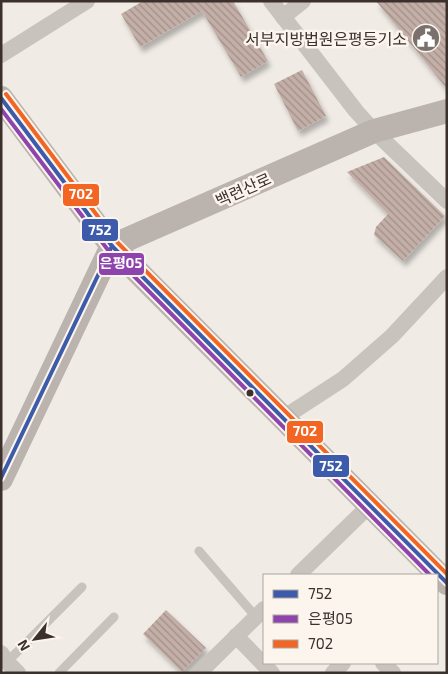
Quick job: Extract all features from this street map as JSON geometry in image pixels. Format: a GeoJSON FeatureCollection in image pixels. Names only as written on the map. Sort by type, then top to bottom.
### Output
{"type":"FeatureCollection","features":[{"type":"Feature","properties":{"kind":"main road"},"geometry":{"type":"LineString","coordinates":[[1,98],[112,246],[447,583]]}},
{"type":"Feature","properties":{"kind":"main road","name":"백련산로"},"geometry":{"type":"LineString","coordinates":[[112,246],[374,131],[447,111]]}},
{"type":"Feature","properties":{"kind":"main road"},"geometry":{"type":"LineString","coordinates":[[1,479],[112,246]]}},
{"type":"Feature","properties":{"kind":"street"},"geometry":{"type":"LineString","coordinates":[[1,55],[87,1]]}},
{"type":"Feature","properties":{"kind":"street"},"geometry":{"type":"LineString","coordinates":[[271,1],[356,111],[374,131],[447,201]]}},
{"type":"Feature","properties":{"kind":"street"},"geometry":{"type":"LineString","coordinates":[[283,17],[303,1]]}},
{"type":"Feature","properties":{"kind":"street"},"geometry":{"type":"LineString","coordinates":[[283,418],[343,379],[392,336],[447,277]]}},
{"type":"Feature","properties":{"kind":"street"},"geometry":{"type":"LineString","coordinates":[[299,574],[370,505]]}},
{"type":"Feature","properties":{"kind":"street"},"geometry":{"type":"LineString","coordinates":[[199,673],[260,613]]}},
{"type":"Feature","properties":{"kind":"street"},"geometry":{"type":"LineString","coordinates":[[236,636],[263,664]]}},
{"type":"Feature","properties":{"kind":"street"},"geometry":{"type":"LineString","coordinates":[[263,664],[272,673]]}},
{"type":"Feature","properties":{"kind":"street"},"geometry":{"type":"LineString","coordinates":[[383,664],[392,673]]}},
{"type":"Feature","properties":{"kind":"lane"},"geometry":{"type":"LineString","coordinates":[[198,551],[260,613]]}},
{"type":"Feature","properties":{"kind":"lane"},"geometry":{"type":"LineString","coordinates":[[9,663],[82,587]]}},
{"type":"Feature","properties":{"kind":"lane"},"geometry":{"type":"LineString","coordinates":[[59,673],[114,617]]}},
{"type":"Feature","properties":{"kind":"building"},"geometry":{"type":"Polygon","coordinates":[[[143,1],[233,1],[268,61],[241,77],[202,11],[140,47],[121,14],[143,1]]]}},
{"type":"Feature","properties":{"kind":"building","name":"서부지방법원은평등기소"},"geometry":{"type":"Polygon","coordinates":[[[376,1],[447,1],[447,89],[376,1]]]}},
{"type":"Feature","properties":{"kind":"building"},"geometry":{"type":"Polygon","coordinates":[[[302,70],[326,116],[298,131],[274,84],[302,70]]]}},
{"type":"Feature","properties":{"kind":"building"},"geometry":{"type":"Polygon","coordinates":[[[384,157],[445,216],[403,261],[374,235],[376,227],[388,214],[347,172],[384,157]]]}},
{"type":"Feature","properties":{"kind":"building"},"geometry":{"type":"Polygon","coordinates":[[[166,610],[206,648],[182,672],[143,634],[166,610]]]}},
{"type":"Feature","properties":{"kind":"transit line","name":"702"},"geometry":{"type":"LineString","coordinates":[[6,94],[117,242],[447,574]]}},
{"type":"Feature","properties":{"kind":"transit line","name":"752"},"geometry":{"type":"LineString","coordinates":[[1,98],[112,246],[447,583]]}},
{"type":"Feature","properties":{"kind":"transit line","name":"은평05"},"geometry":{"type":"LineString","coordinates":[[1,109],[108,250],[429,574]]}},
{"type":"Feature","properties":{"kind":"transit line","name":"752"},"geometry":{"type":"LineString","coordinates":[[1,478],[112,246]]}},
{"type":"Feature","properties":{"kind":"place","name":"서부지방법원은평등기소"},"geometry":{"type":"Point","coordinates":[426,38]}}]}
